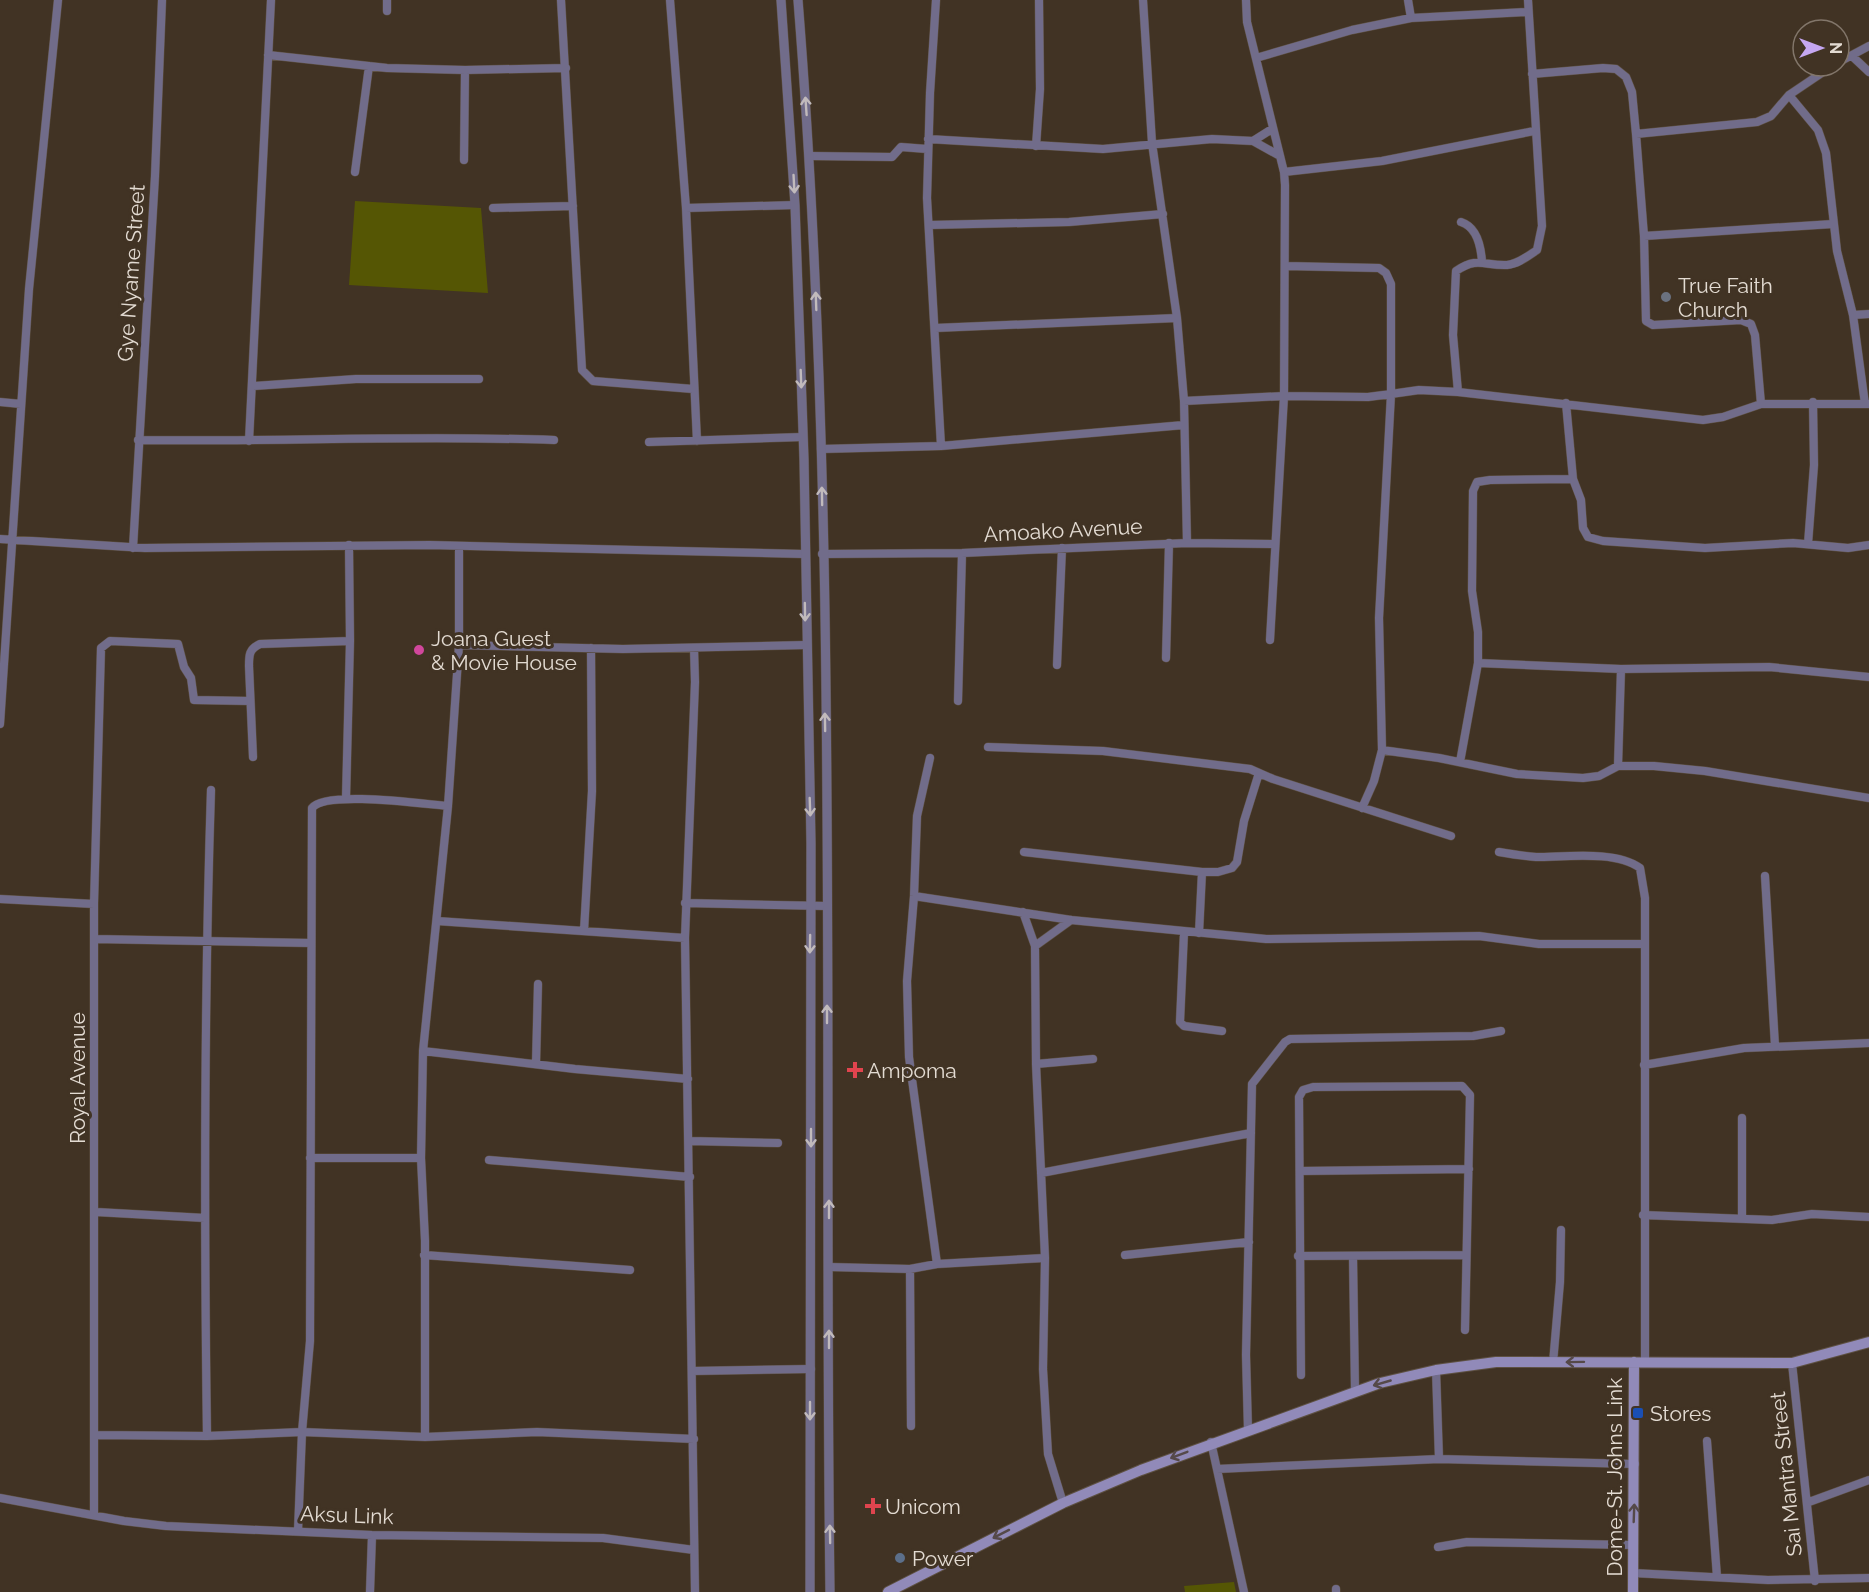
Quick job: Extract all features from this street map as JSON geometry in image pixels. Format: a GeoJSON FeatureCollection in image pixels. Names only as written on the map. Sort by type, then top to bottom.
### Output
{"type":"FeatureCollection","features":[{"type":"Feature","properties":{"kind":"main road"},"geometry":{"type":"LineString","coordinates":[[888,1592],[1063,1503],[1211,1442],[1355,1391],[1436,1370],[1496,1362],[1792,1362],[1868,1340]]}},
{"type":"Feature","properties":{"kind":"main road","name":"Dome-St. Johns Link"},"geometry":{"type":"LineString","coordinates":[[1633,1592],[1639,1362]]}},
{"type":"Feature","properties":{"kind":"street"},"geometry":{"type":"LineString","coordinates":[[0,724],[37,196],[58,0]]}},
{"type":"Feature","properties":{"kind":"street","name":"Gye Nyame Street"},"geometry":{"type":"LineString","coordinates":[[133,548],[156,176],[162,0]]}},
{"type":"Feature","properties":{"kind":"street"},"geometry":{"type":"LineString","coordinates":[[249,441],[271,0]]}},
{"type":"Feature","properties":{"kind":"street"},"geometry":{"type":"LineString","coordinates":[[387,0],[387,11]]}},
{"type":"Feature","properties":{"kind":"street"},"geometry":{"type":"LineString","coordinates":[[561,0],[582,370],[593,381],[693,389]]}},
{"type":"Feature","properties":{"kind":"street"},"geometry":{"type":"LineString","coordinates":[[670,0],[686,208],[693,389],[698,441]]}},
{"type":"Feature","properties":{"kind":"street"},"geometry":{"type":"LineString","coordinates":[[781,0],[795,205],[803,437],[811,906],[810,1592]]}},
{"type":"Feature","properties":{"kind":"street"},"geometry":{"type":"LineString","coordinates":[[798,0],[810,156],[821,449],[827,906],[830,1592]]}},
{"type":"Feature","properties":{"kind":"street"},"geometry":{"type":"LineString","coordinates":[[936,0],[927,149],[941,446]]}},
{"type":"Feature","properties":{"kind":"street"},"geometry":{"type":"LineString","coordinates":[[1036,146],[1040,88],[1039,0]]}},
{"type":"Feature","properties":{"kind":"street"},"geometry":{"type":"LineString","coordinates":[[1143,0],[1152,143],[1177,318],[1184,401],[1188,543]]}},
{"type":"Feature","properties":{"kind":"street"},"geometry":{"type":"LineString","coordinates":[[1246,0],[1247,22],[1284,172],[1284,396],[1270,640]]}},
{"type":"Feature","properties":{"kind":"street"},"geometry":{"type":"LineString","coordinates":[[1408,0],[1411,18]]}},
{"type":"Feature","properties":{"kind":"street"},"geometry":{"type":"LineString","coordinates":[[1458,392],[1453,336],[1456,271],[1470,262],[1508,265],[1525,259],[1537,250],[1542,226],[1534,131],[1528,0]]}},
{"type":"Feature","properties":{"kind":"street"},"geometry":{"type":"LineString","coordinates":[[1256,58],[1352,30],[1411,18],[1471,17],[1528,12]]}},
{"type":"Feature","properties":{"kind":"street"},"geometry":{"type":"LineString","coordinates":[[1869,46],[1852,56],[1869,72]]}},
{"type":"Feature","properties":{"kind":"street"},"geometry":{"type":"LineString","coordinates":[[268,55],[369,66],[465,70],[566,68]]}},
{"type":"Feature","properties":{"kind":"street"},"geometry":{"type":"LineString","coordinates":[[355,172],[369,66]]}},
{"type":"Feature","properties":{"kind":"street"},"geometry":{"type":"LineString","coordinates":[[1532,74],[1616,69],[1626,77],[1632,92],[1636,134],[1644,236],[1646,321],[1653,325],[1741,320],[1751,324],[1755,335],[1761,404]]}},
{"type":"Feature","properties":{"kind":"street"},"geometry":{"type":"LineString","coordinates":[[464,160],[465,70]]}},
{"type":"Feature","properties":{"kind":"street"},"geometry":{"type":"LineString","coordinates":[[1636,134],[1757,122],[1771,116],[1789,95],[1814,78]]}},
{"type":"Feature","properties":{"kind":"street"},"geometry":{"type":"LineString","coordinates":[[1184,401],[1284,396],[1368,397],[1419,390],[1566,403],[1703,420],[1724,417],[1761,404],[1813,402],[1867,404],[1853,315],[1837,251],[1826,153],[1818,130],[1789,95]]}},
{"type":"Feature","properties":{"kind":"street"},"geometry":{"type":"LineString","coordinates":[[1253,141],[1272,129]]}},
{"type":"Feature","properties":{"kind":"street"},"geometry":{"type":"LineString","coordinates":[[1284,172],[1382,161],[1534,131]]}},
{"type":"Feature","properties":{"kind":"street"},"geometry":{"type":"LineString","coordinates":[[928,139],[1103,149],[1212,139],[1253,141],[1280,156]]}},
{"type":"Feature","properties":{"kind":"street"},"geometry":{"type":"LineString","coordinates":[[810,156],[892,157],[901,147],[927,149]]}},
{"type":"Feature","properties":{"kind":"street"},"geometry":{"type":"LineString","coordinates":[[686,208],[795,205]]}},
{"type":"Feature","properties":{"kind":"street"},"geometry":{"type":"LineString","coordinates":[[493,208],[573,206]]}},
{"type":"Feature","properties":{"kind":"street"},"geometry":{"type":"LineString","coordinates":[[929,225],[1069,222],[1163,213]]}},
{"type":"Feature","properties":{"kind":"street"},"geometry":{"type":"LineString","coordinates":[[1461,222],[1473,229],[1481,250],[1482,262]]}},
{"type":"Feature","properties":{"kind":"street"},"geometry":{"type":"LineString","coordinates":[[1644,236],[1833,224]]}},
{"type":"Feature","properties":{"kind":"street"},"geometry":{"type":"LineString","coordinates":[[1285,267],[1379,268],[1386,273],[1391,284],[1391,394],[1379,618],[1382,750],[1374,781],[1362,808]]}},
{"type":"Feature","properties":{"kind":"street"},"geometry":{"type":"LineString","coordinates":[[1853,315],[1869,314]]}},
{"type":"Feature","properties":{"kind":"street"},"geometry":{"type":"LineString","coordinates":[[935,328],[1177,318]]}},
{"type":"Feature","properties":{"kind":"street"},"geometry":{"type":"LineString","coordinates":[[253,386],[356,379],[479,379]]}},
{"type":"Feature","properties":{"kind":"street"},"geometry":{"type":"LineString","coordinates":[[0,402],[21,404]]}},
{"type":"Feature","properties":{"kind":"street"},"geometry":{"type":"LineString","coordinates":[[1808,544],[1814,465],[1813,402]]}},
{"type":"Feature","properties":{"kind":"street"},"geometry":{"type":"LineString","coordinates":[[1566,403],[1573,478],[1581,500],[1583,528],[1588,537],[1597,540],[1705,548],[1808,544],[1848,548],[1869,545]]}},
{"type":"Feature","properties":{"kind":"street"},"geometry":{"type":"LineString","coordinates":[[821,449],[941,446],[1185,425]]}},
{"type":"Feature","properties":{"kind":"street"},"geometry":{"type":"LineString","coordinates":[[138,440],[249,441],[370,436],[554,441]]}},
{"type":"Feature","properties":{"kind":"street"},"geometry":{"type":"LineString","coordinates":[[649,442],[803,437]]}},
{"type":"Feature","properties":{"kind":"street"},"geometry":{"type":"LineString","coordinates":[[1460,762],[1478,663],[1478,632],[1472,591],[1473,491],[1477,482],[1573,478]]}},
{"type":"Feature","properties":{"kind":"street"},"geometry":{"type":"LineString","coordinates":[[0,539],[133,548],[349,545],[804,554]]}},
{"type":"Feature","properties":{"kind":"street"},"geometry":{"type":"LineString","coordinates":[[1166,658],[1169,543]]}},
{"type":"Feature","properties":{"kind":"street","name":"Amoako Avenue"},"geometry":{"type":"LineString","coordinates":[[822,554],[962,553],[1169,543],[1274,544]]}},
{"type":"Feature","properties":{"kind":"street"},"geometry":{"type":"LineString","coordinates":[[345,798],[350,641],[349,545]]}},
{"type":"Feature","properties":{"kind":"street"},"geometry":{"type":"LineString","coordinates":[[425,1437],[421,1158],[423,1051],[448,806],[459,645],[459,546]]}},
{"type":"Feature","properties":{"kind":"street"},"geometry":{"type":"LineString","coordinates":[[1057,665],[1062,548]]}},
{"type":"Feature","properties":{"kind":"street"},"geometry":{"type":"LineString","coordinates":[[958,701],[962,553]]}},
{"type":"Feature","properties":{"kind":"street","name":"Royal Avenue"},"geometry":{"type":"LineString","coordinates":[[94,1514],[96,1212],[93,904],[101,648],[110,641],[178,644],[184,667],[191,678],[194,700],[250,701]]}},
{"type":"Feature","properties":{"kind":"street"},"geometry":{"type":"LineString","coordinates":[[253,757],[249,653],[253,647],[260,644],[350,641]]}},
{"type":"Feature","properties":{"kind":"street"},"geometry":{"type":"LineString","coordinates":[[459,645],[694,648],[806,645]]}},
{"type":"Feature","properties":{"kind":"street"},"geometry":{"type":"LineString","coordinates":[[584,931],[592,791],[591,648]]}},
{"type":"Feature","properties":{"kind":"street"},"geometry":{"type":"LineString","coordinates":[[694,648],[695,682],[685,938],[690,1141],[695,1592]]}},
{"type":"Feature","properties":{"kind":"street"},"geometry":{"type":"LineString","coordinates":[[1478,663],[1621,669],[1769,668],[1869,677]]}},
{"type":"Feature","properties":{"kind":"street"},"geometry":{"type":"LineString","coordinates":[[1618,766],[1621,669]]}},
{"type":"Feature","properties":{"kind":"street"},"geometry":{"type":"LineString","coordinates":[[988,747],[1103,751],[1250,769],[1451,836]]}},
{"type":"Feature","properties":{"kind":"street"},"geometry":{"type":"LineString","coordinates":[[1382,750],[1460,762],[1517,774],[1583,778],[1599,776],[1618,766],[1705,771],[1869,798]]}},
{"type":"Feature","properties":{"kind":"street"},"geometry":{"type":"LineString","coordinates":[[930,758],[916,816],[914,896],[907,981],[909,1057],[937,1264]]}},
{"type":"Feature","properties":{"kind":"street"},"geometry":{"type":"LineString","coordinates":[[1024,852],[1202,872],[1218,872],[1232,868],[1237,862],[1244,821],[1258,773]]}},
{"type":"Feature","properties":{"kind":"street"},"geometry":{"type":"LineString","coordinates":[[207,1436],[206,943],[211,790]]}},
{"type":"Feature","properties":{"kind":"street"},"geometry":{"type":"LineString","coordinates":[[298,1531],[302,1432],[310,1341],[312,808],[323,800],[345,798],[448,806]]}},
{"type":"Feature","properties":{"kind":"street"},"geometry":{"type":"LineString","coordinates":[[1499,852],[1534,856],[1602,857],[1635,864],[1640,868],[1644,881],[1643,1215],[1639,1362]]}},
{"type":"Feature","properties":{"kind":"street"},"geometry":{"type":"LineString","coordinates":[[1199,933],[1202,872]]}},
{"type":"Feature","properties":{"kind":"street"},"geometry":{"type":"LineString","coordinates":[[1765,876],[1775,1046]]}},
{"type":"Feature","properties":{"kind":"street"},"geometry":{"type":"LineString","coordinates":[[914,896],[1071,920],[1266,939],[1479,936],[1539,944],[1645,944]]}},
{"type":"Feature","properties":{"kind":"street"},"geometry":{"type":"LineString","coordinates":[[0,899],[93,904]]}},
{"type":"Feature","properties":{"kind":"street"},"geometry":{"type":"LineString","coordinates":[[685,903],[827,906]]}},
{"type":"Feature","properties":{"kind":"street"},"geometry":{"type":"LineString","coordinates":[[1023,912],[1035,945],[1036,1065],[1045,1258],[1043,1369],[1047,1454],[1063,1503]]}},
{"type":"Feature","properties":{"kind":"street"},"geometry":{"type":"LineString","coordinates":[[1035,945],[1071,920]]}},
{"type":"Feature","properties":{"kind":"street"},"geometry":{"type":"LineString","coordinates":[[436,921],[685,938]]}},
{"type":"Feature","properties":{"kind":"street"},"geometry":{"type":"LineString","coordinates":[[1184,932],[1180,1022],[1184,1026],[1222,1031]]}},
{"type":"Feature","properties":{"kind":"street"},"geometry":{"type":"LineString","coordinates":[[93,939],[206,943],[311,943]]}},
{"type":"Feature","properties":{"kind":"street"},"geometry":{"type":"LineString","coordinates":[[536,1064],[538,984]]}},
{"type":"Feature","properties":{"kind":"street"},"geometry":{"type":"LineString","coordinates":[[1248,1430],[1252,1084],[1285,1042],[1290,1039],[1473,1036],[1501,1031]]}},
{"type":"Feature","properties":{"kind":"street"},"geometry":{"type":"LineString","coordinates":[[1644,1065],[1744,1048],[1869,1043]]}},
{"type":"Feature","properties":{"kind":"street"},"geometry":{"type":"LineString","coordinates":[[423,1051],[688,1079]]}},
{"type":"Feature","properties":{"kind":"street"},"geometry":{"type":"LineString","coordinates":[[1036,1065],[1094,1059]]}},
{"type":"Feature","properties":{"kind":"street"},"geometry":{"type":"LineString","coordinates":[[1301,1375],[1298,1256],[1299,1097],[1303,1090],[1313,1087],[1462,1086],[1467,1089],[1470,1095],[1465,1330]]}},
{"type":"Feature","properties":{"kind":"street"},"geometry":{"type":"LineString","coordinates":[[1742,1118],[1742,1219]]}},
{"type":"Feature","properties":{"kind":"street"},"geometry":{"type":"LineString","coordinates":[[1041,1173],[1251,1132]]}},
{"type":"Feature","properties":{"kind":"street"},"geometry":{"type":"LineString","coordinates":[[690,1141],[778,1143]]}},
{"type":"Feature","properties":{"kind":"street"},"geometry":{"type":"LineString","coordinates":[[310,1158],[421,1158]]}},
{"type":"Feature","properties":{"kind":"street"},"geometry":{"type":"LineString","coordinates":[[489,1160],[690,1177]]}},
{"type":"Feature","properties":{"kind":"street"},"geometry":{"type":"LineString","coordinates":[[1300,1171],[1469,1169]]}},
{"type":"Feature","properties":{"kind":"street"},"geometry":{"type":"LineString","coordinates":[[96,1212],[205,1218]]}},
{"type":"Feature","properties":{"kind":"street"},"geometry":{"type":"LineString","coordinates":[[1643,1215],[1772,1220],[1812,1214],[1869,1217]]}},
{"type":"Feature","properties":{"kind":"street"},"geometry":{"type":"LineString","coordinates":[[1553,1363],[1560,1282],[1561,1230]]}},
{"type":"Feature","properties":{"kind":"street"},"geometry":{"type":"LineString","coordinates":[[1125,1255],[1249,1242]]}},
{"type":"Feature","properties":{"kind":"street"},"geometry":{"type":"LineString","coordinates":[[1298,1256],[1465,1255]]}},
{"type":"Feature","properties":{"kind":"street"},"geometry":{"type":"LineString","coordinates":[[424,1256],[630,1270]]}},
{"type":"Feature","properties":{"kind":"street"},"geometry":{"type":"LineString","coordinates":[[1353,1256],[1355,1391]]}},
{"type":"Feature","properties":{"kind":"street"},"geometry":{"type":"LineString","coordinates":[[829,1267],[910,1269],[937,1264],[1045,1258]]}},
{"type":"Feature","properties":{"kind":"street"},"geometry":{"type":"LineString","coordinates":[[910,1269],[911,1426]]}},
{"type":"Feature","properties":{"kind":"street","name":"Sai Mantra Street"},"geometry":{"type":"LineString","coordinates":[[1792,1362],[1809,1502],[1815,1581]]}},
{"type":"Feature","properties":{"kind":"street"},"geometry":{"type":"LineString","coordinates":[[692,1371],[811,1369]]}},
{"type":"Feature","properties":{"kind":"street"},"geometry":{"type":"LineString","coordinates":[[1436,1370],[1439,1460]]}},
{"type":"Feature","properties":{"kind":"street"},"geometry":{"type":"LineString","coordinates":[[94,1435],[207,1436],[302,1432],[425,1437],[537,1431],[694,1439]]}},
{"type":"Feature","properties":{"kind":"street"},"geometry":{"type":"LineString","coordinates":[[1707,1441],[1717,1577]]}},
{"type":"Feature","properties":{"kind":"street"},"geometry":{"type":"LineString","coordinates":[[1211,1442],[1244,1592]]}},
{"type":"Feature","properties":{"kind":"street"},"geometry":{"type":"LineString","coordinates":[[1217,1469],[1439,1460],[1635,1464]]}},
{"type":"Feature","properties":{"kind":"street"},"geometry":{"type":"LineString","coordinates":[[1809,1502],[1869,1480]]}},
{"type":"Feature","properties":{"kind":"street","name":"Aksu Link"},"geometry":{"type":"LineString","coordinates":[[0,1498],[151,1525],[372,1535],[603,1538],[694,1550]]}},
{"type":"Feature","properties":{"kind":"street"},"geometry":{"type":"LineString","coordinates":[[370,1592],[372,1535]]}},
{"type":"Feature","properties":{"kind":"street"},"geometry":{"type":"LineString","coordinates":[[1438,1547],[1467,1542],[1633,1545]]}},
{"type":"Feature","properties":{"kind":"street"},"geometry":{"type":"LineString","coordinates":[[1633,1573],[1815,1581],[1869,1578]]}},
{"type":"Feature","properties":{"kind":"shaded area"},"geometry":{"type":"Polygon","coordinates":[[[355,201],[481,208],[488,293],[349,285],[355,201]]]}},
{"type":"Feature","properties":{"kind":"shaded area"},"geometry":{"type":"Polygon","coordinates":[[[1234,1582],[1236,1592],[1185,1592],[1184,1586],[1234,1582]]]}},
{"type":"Feature","properties":{"kind":"place","name":"True Faith Church"},"geometry":{"type":"Point","coordinates":[1666,297]}},
{"type":"Feature","properties":{"kind":"place","name":"Joana Guest & Movie House"},"geometry":{"type":"Point","coordinates":[419,650]}},
{"type":"Feature","properties":{"kind":"place","name":"Ampoma"},"geometry":{"type":"Point","coordinates":[855,1070]}},
{"type":"Feature","properties":{"kind":"place","name":"Stores"},"geometry":{"type":"Point","coordinates":[1638,1413]}},
{"type":"Feature","properties":{"kind":"place","name":"Unicom"},"geometry":{"type":"Point","coordinates":[873,1506]}},
{"type":"Feature","properties":{"kind":"place","name":"Power"},"geometry":{"type":"Point","coordinates":[900,1558]}}]}
